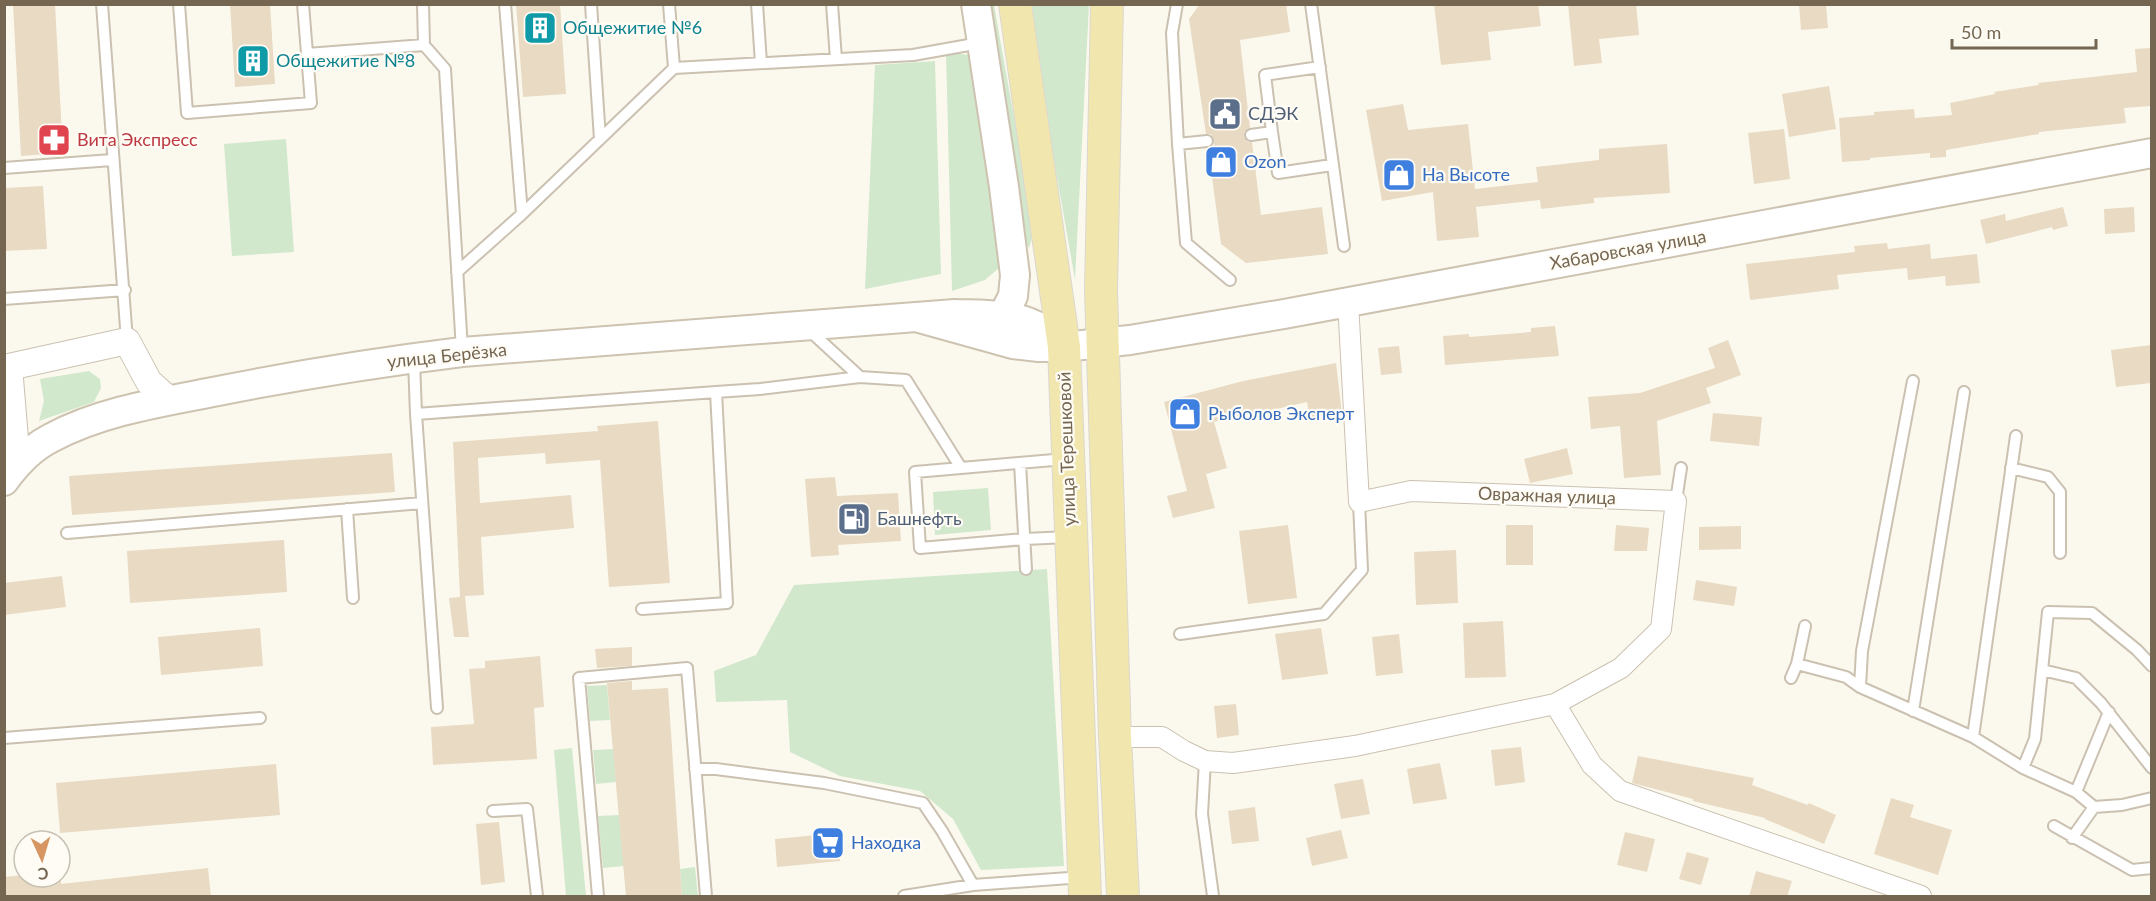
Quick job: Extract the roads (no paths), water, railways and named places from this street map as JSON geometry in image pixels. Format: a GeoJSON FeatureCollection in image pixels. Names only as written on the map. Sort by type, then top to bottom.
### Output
{"type":"FeatureCollection","features":[{"type":"Feature","properties":{"kind":"main road"},"geometry":{"type":"LineString","coordinates":[[976,4],[1015,275],[1013,296],[1003,316]]}},
{"type":"Feature","properties":{"kind":"main road","name":"улица Терешковой"},"geometry":{"type":"LineString","coordinates":[[1015,4],[1064,347],[1084,887]]}},
{"type":"Feature","properties":{"kind":"main road"},"geometry":{"type":"LineString","coordinates":[[1107,4],[1101,290],[1115,737],[1123,897]]}},
{"type":"Feature","properties":{"kind":"main road","name":"Хабаровская улица"},"geometry":{"type":"LineString","coordinates":[[1104,343],[1348,302],[2151,153]]}},
{"type":"Feature","properties":{"kind":"main road","name":"улица Берёзка"},"geometry":{"type":"LineString","coordinates":[[9,467],[49,438],[74,427],[170,400],[298,376],[462,352],[956,314],[1003,316],[1023,320],[1043,329],[1064,347]]}},
{"type":"Feature","properties":{"kind":"main road","name":"улица Берёзка"},"geometry":{"type":"LineString","coordinates":[[916,317],[1013,344],[1064,347],[1104,343]]}},
{"type":"Feature","properties":{"kind":"street"},"geometry":{"type":"LineString","coordinates":[[1348,302],[1359,502]]}},
{"type":"Feature","properties":{"kind":"street"},"geometry":{"type":"LineString","coordinates":[[9,467],[7,367],[127,341],[148,382],[170,400]]}},
{"type":"Feature","properties":{"kind":"street","name":"Овражная улица"},"geometry":{"type":"LineString","coordinates":[[1359,502],[1411,491],[1676,501]]}},
{"type":"Feature","properties":{"kind":"street"},"geometry":{"type":"LineString","coordinates":[[1115,737],[1162,737],[1205,761],[1233,762],[1356,746],[1555,704],[1621,668],[1661,628],[1676,501]]}},
{"type":"Feature","properties":{"kind":"street"},"geometry":{"type":"LineString","coordinates":[[1555,704],[1592,765],[1620,791],[1921,897]]}},
{"type":"Feature","properties":{"kind":"lane"},"geometry":{"type":"LineString","coordinates":[[102,4],[127,341]]}},
{"type":"Feature","properties":{"kind":"lane"},"geometry":{"type":"LineString","coordinates":[[179,4],[187,113],[310,103],[303,4]]}},
{"type":"Feature","properties":{"kind":"lane"},"geometry":{"type":"LineString","coordinates":[[423,4],[424,45],[445,69],[462,352]]}},
{"type":"Feature","properties":{"kind":"lane"},"geometry":{"type":"LineString","coordinates":[[505,4],[522,214]]}},
{"type":"Feature","properties":{"kind":"lane"},"geometry":{"type":"LineString","coordinates":[[591,4],[600,139]]}},
{"type":"Feature","properties":{"kind":"lane"},"geometry":{"type":"LineString","coordinates":[[669,4],[674,68]]}},
{"type":"Feature","properties":{"kind":"lane"},"geometry":{"type":"LineString","coordinates":[[757,4],[761,63]]}},
{"type":"Feature","properties":{"kind":"lane"},"geometry":{"type":"LineString","coordinates":[[832,4],[836,59]]}},
{"type":"Feature","properties":{"kind":"lane"},"geometry":{"type":"LineString","coordinates":[[1178,4],[1172,33],[1186,243],[1230,280]]}},
{"type":"Feature","properties":{"kind":"lane"},"geometry":{"type":"LineString","coordinates":[[1311,4],[1344,246]]}},
{"type":"Feature","properties":{"kind":"lane"},"geometry":{"type":"LineString","coordinates":[[457,272],[522,214],[674,68],[913,55],[981,43]]}},
{"type":"Feature","properties":{"kind":"lane"},"geometry":{"type":"LineString","coordinates":[[307,54],[424,45]]}},
{"type":"Feature","properties":{"kind":"lane"},"geometry":{"type":"LineString","coordinates":[[1320,68],[1265,75],[1272,132],[1278,174],[1332,165]]}},
{"type":"Feature","properties":{"kind":"lane"},"geometry":{"type":"LineString","coordinates":[[1251,135],[1272,132]]}},
{"type":"Feature","properties":{"kind":"lane"},"geometry":{"type":"LineString","coordinates":[[1178,144],[1207,141]]}},
{"type":"Feature","properties":{"kind":"lane"},"geometry":{"type":"LineString","coordinates":[[4,168],[112,160]]}},
{"type":"Feature","properties":{"kind":"lane"},"geometry":{"type":"LineString","coordinates":[[4,299],[124,290]]}},
{"type":"Feature","properties":{"kind":"lane"},"geometry":{"type":"LineString","coordinates":[[805,326],[860,378]]}},
{"type":"Feature","properties":{"kind":"lane"},"geometry":{"type":"LineString","coordinates":[[414,358],[437,708]]}},
{"type":"Feature","properties":{"kind":"lane"},"geometry":{"type":"LineString","coordinates":[[416,414],[760,389],[860,378],[906,380],[961,468]]}},
{"type":"Feature","properties":{"kind":"lane"},"geometry":{"type":"LineString","coordinates":[[1860,687],[1862,651],[1913,381]]}},
{"type":"Feature","properties":{"kind":"lane"},"geometry":{"type":"LineString","coordinates":[[642,609],[728,603],[716,392]]}},
{"type":"Feature","properties":{"kind":"lane"},"geometry":{"type":"LineString","coordinates":[[1913,711],[1964,392]]}},
{"type":"Feature","properties":{"kind":"lane"},"geometry":{"type":"LineString","coordinates":[[1973,737],[2016,436]]}},
{"type":"Feature","properties":{"kind":"lane"},"geometry":{"type":"LineString","coordinates":[[1068,459],[915,472],[920,548],[1071,537]]}},
{"type":"Feature","properties":{"kind":"lane"},"geometry":{"type":"LineString","coordinates":[[1020,463],[1026,568]]}},
{"type":"Feature","properties":{"kind":"lane"},"geometry":{"type":"LineString","coordinates":[[1676,501],[1681,468]]}},
{"type":"Feature","properties":{"kind":"lane"},"geometry":{"type":"LineString","coordinates":[[2011,468],[2048,477],[2060,492],[2060,553]]}},
{"type":"Feature","properties":{"kind":"lane"},"geometry":{"type":"LineString","coordinates":[[66,533],[422,502]]}},
{"type":"Feature","properties":{"kind":"lane"},"geometry":{"type":"LineString","coordinates":[[1180,634],[1324,614],[1362,570],[1359,502]]}},
{"type":"Feature","properties":{"kind":"lane"},"geometry":{"type":"LineString","coordinates":[[347,509],[353,598]]}},
{"type":"Feature","properties":{"kind":"lane"},"geometry":{"type":"LineString","coordinates":[[2024,768],[2035,738],[2048,612],[2092,613],[2137,650],[2151,666]]}},
{"type":"Feature","properties":{"kind":"lane"},"geometry":{"type":"LineString","coordinates":[[1791,678],[1797,664],[1805,626]]}},
{"type":"Feature","properties":{"kind":"lane"},"geometry":{"type":"LineString","coordinates":[[1797,664],[1846,677],[1860,687],[1973,737],[2024,768],[2076,792],[2094,807],[2122,805],[2151,798]]}},
{"type":"Feature","properties":{"kind":"lane"},"geometry":{"type":"LineString","coordinates":[[598,897],[579,678],[687,668],[706,897]]}},
{"type":"Feature","properties":{"kind":"lane"},"geometry":{"type":"LineString","coordinates":[[2042,670],[2076,678],[2109,712],[2151,768]]}},
{"type":"Feature","properties":{"kind":"lane"},"geometry":{"type":"LineString","coordinates":[[2076,792],[2109,712]]}},
{"type":"Feature","properties":{"kind":"lane"},"geometry":{"type":"LineString","coordinates":[[4,738],[260,718]]}},
{"type":"Feature","properties":{"kind":"lane"},"geometry":{"type":"LineString","coordinates":[[1205,761],[1202,814],[1213,897]]}},
{"type":"Feature","properties":{"kind":"lane"},"geometry":{"type":"LineString","coordinates":[[695,769],[716,769],[824,783],[923,803],[973,885]]}},
{"type":"Feature","properties":{"kind":"lane"},"geometry":{"type":"LineString","coordinates":[[2072,838],[2094,807]]}},
{"type":"Feature","properties":{"kind":"lane"},"geometry":{"type":"LineString","coordinates":[[493,811],[527,809],[537,897]]}},
{"type":"Feature","properties":{"kind":"lane"},"geometry":{"type":"LineString","coordinates":[[2054,826],[2132,870],[2151,868]]}},
{"type":"Feature","properties":{"kind":"lane"},"geometry":{"type":"LineString","coordinates":[[904,897],[973,885],[1084,887]]}},
{"type":"Feature","properties":{"kind":"place","name":"Общежитие №6"},"geometry":{"type":"Point","coordinates":[540,28]}},
{"type":"Feature","properties":{"kind":"place","name":"Общежитие №8"},"geometry":{"type":"Point","coordinates":[253,61]}},
{"type":"Feature","properties":{"kind":"place","name":"СДЭК"},"geometry":{"type":"Point","coordinates":[1225,114]}},
{"type":"Feature","properties":{"kind":"place","name":"Вита Экспресс"},"geometry":{"type":"Point","coordinates":[54,140]}},
{"type":"Feature","properties":{"kind":"place","name":"Ozon"},"geometry":{"type":"Point","coordinates":[1221,162]}},
{"type":"Feature","properties":{"kind":"place","name":"На Высоте"},"geometry":{"type":"Point","coordinates":[1399,175]}},
{"type":"Feature","properties":{"kind":"place","name":"Рыболов Эксперт"},"geometry":{"type":"Point","coordinates":[1185,414]}},
{"type":"Feature","properties":{"kind":"place","name":"Башнефть"},"geometry":{"type":"Point","coordinates":[854,519]}},
{"type":"Feature","properties":{"kind":"place","name":"Находка"},"geometry":{"type":"Point","coordinates":[828,843]}}]}
